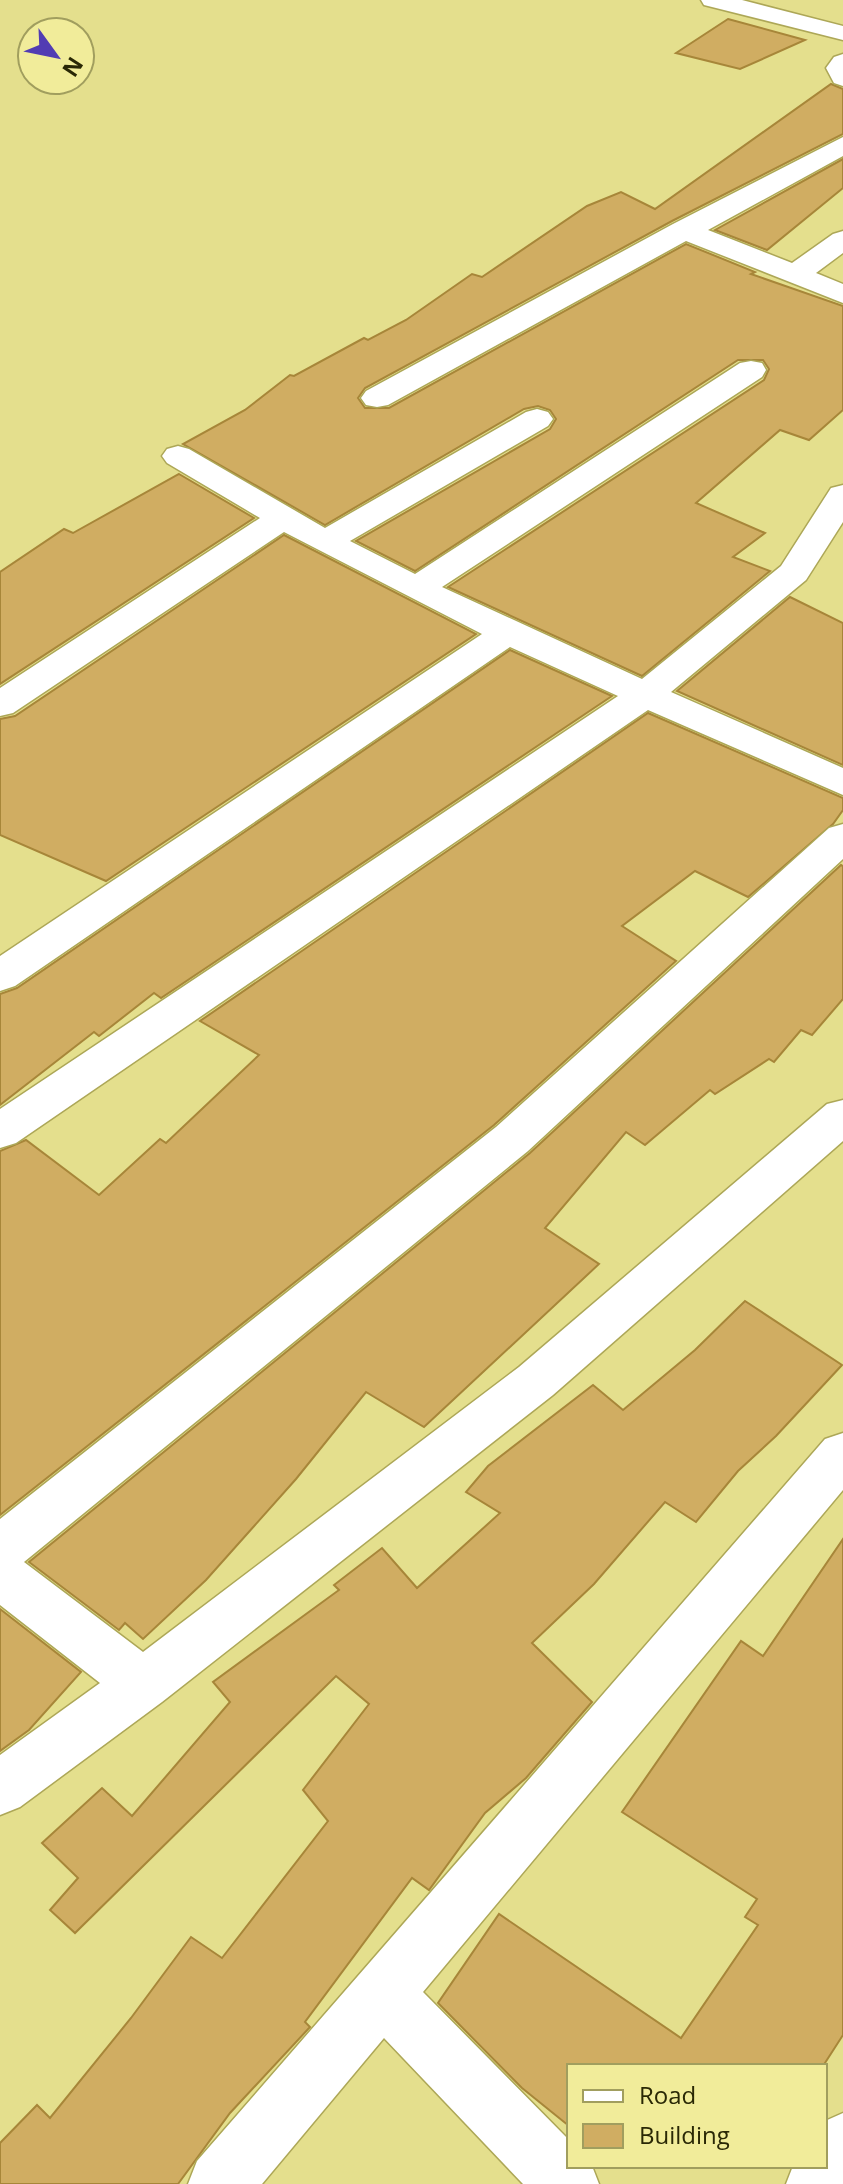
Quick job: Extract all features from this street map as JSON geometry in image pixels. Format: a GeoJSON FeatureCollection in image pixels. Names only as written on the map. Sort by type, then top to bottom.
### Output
{"type":"FeatureCollection","features":[{"type":"Feature","properties":{"kind":"street"},"geometry":{"type":"LineString","coordinates":[[713,0],[843,33]]}},
{"type":"Feature","properties":{"kind":"street"},"geometry":{"type":"LineString","coordinates":[[843,62],[839,68],[843,78]]}},
{"type":"Feature","properties":{"kind":"street"},"geometry":{"type":"LineString","coordinates":[[377,398],[843,145]]}},
{"type":"Feature","properties":{"kind":"street"},"geometry":{"type":"LineString","coordinates":[[683,230],[843,294]]}},
{"type":"Feature","properties":{"kind":"street"},"geometry":{"type":"LineString","coordinates":[[794,275],[843,240]]}},
{"type":"Feature","properties":{"kind":"street"},"geometry":{"type":"LineString","coordinates":[[418,587],[751,370]]}},
{"type":"Feature","properties":{"kind":"street"},"geometry":{"type":"LineString","coordinates":[[325,542],[537,419]]}},
{"type":"Feature","properties":{"kind":"street"},"geometry":{"type":"LineString","coordinates":[[178,456],[325,542],[507,633],[843,783]]}},
{"type":"Feature","properties":{"kind":"street"},"geometry":{"type":"LineString","coordinates":[[0,705],[285,516]]}},
{"type":"Feature","properties":{"kind":"street"},"geometry":{"type":"LineString","coordinates":[[0,1131],[645,695],[794,573],[837,516]]}},
{"type":"Feature","properties":{"kind":"street"},"geometry":{"type":"LineString","coordinates":[[0,976],[507,633]]}},
{"type":"Feature","properties":{"kind":"street"},"geometry":{"type":"LineString","coordinates":[[0,1550],[512,1139],[843,837]]}},
{"type":"Feature","properties":{"kind":"street"},"geometry":{"type":"LineString","coordinates":[[0,1788],[143,1684],[536,1381],[843,1116]]}},
{"type":"Feature","properties":{"kind":"street"},"geometry":{"type":"LineString","coordinates":[[220,2184],[843,1454]]}},
{"type":"Feature","properties":{"kind":"street"},"geometry":{"type":"LineString","coordinates":[[0,1574],[143,1684]]}},
{"type":"Feature","properties":{"kind":"street"},"geometry":{"type":"LineString","coordinates":[[383,1994],[567,2184]]}},
{"type":"Feature","properties":{"kind":"street"},"geometry":{"type":"LineString","coordinates":[[818,2184],[843,2145]]}},
{"type":"Feature","properties":{"kind":"building"},"geometry":{"type":"Polygon","coordinates":[[[728,19],[805,40],[740,69],[676,53],[728,19]]]}},
{"type":"Feature","properties":{"kind":"building"},"geometry":{"type":"Polygon","coordinates":[[[831,84],[843,89],[843,134],[672,221],[365,388],[358,398],[365,408],[389,408],[686,244],[755,272],[751,274],[843,306],[843,410],[809,440],[780,430],[696,503],[765,533],[733,557],[770,571],[642,676],[448,587],[764,380],[769,369],[763,360],[738,360],[415,571],[356,541],[550,429],[556,419],[550,410],[538,406],[524,409],[325,525],[183,444],[245,410],[290,375],[294,376],[364,338],[368,340],[406,320],[472,274],[482,277],[587,206],[621,192],[655,209],[831,84]]]}},
{"type":"Feature","properties":{"kind":"building"},"geometry":{"type":"Polygon","coordinates":[[[843,159],[843,188],[767,250],[715,230],[843,159]]]}},
{"type":"Feature","properties":{"kind":"building"},"geometry":{"type":"Polygon","coordinates":[[[179,474],[254,518],[0,684],[0,572],[64,529],[73,533],[179,474]]]}},
{"type":"Feature","properties":{"kind":"building"},"geometry":{"type":"Polygon","coordinates":[[[284,535],[476,634],[106,881],[0,835],[0,719],[15,716],[284,535]]]}},
{"type":"Feature","properties":{"kind":"building"},"geometry":{"type":"Polygon","coordinates":[[[790,597],[843,623],[843,765],[677,691],[790,597]]]}},
{"type":"Feature","properties":{"kind":"building"},"geometry":{"type":"Polygon","coordinates":[[[510,650],[612,696],[161,998],[154,993],[99,1036],[94,1032],[0,1105],[0,994],[17,988],[510,650]]]}},
{"type":"Feature","properties":{"kind":"building"},"geometry":{"type":"Polygon","coordinates":[[[648,713],[843,798],[843,810],[833,824],[748,897],[695,871],[622,926],[676,961],[494,1125],[0,1515],[0,1151],[26,1140],[99,1195],[160,1139],[166,1143],[259,1055],[200,1021],[648,713]]]}},
{"type":"Feature","properties":{"kind":"building"},"geometry":{"type":"Polygon","coordinates":[[[841,865],[843,999],[812,1035],[801,1030],[774,1062],[769,1059],[715,1094],[710,1090],[645,1145],[626,1132],[545,1228],[599,1264],[424,1427],[366,1392],[296,1479],[206,1580],[143,1639],[125,1623],[119,1630],[29,1562],[530,1153],[841,865]]]}},
{"type":"Feature","properties":{"kind":"building"},"geometry":{"type":"Polygon","coordinates":[[[745,1301],[842,1365],[776,1436],[738,1471],[696,1522],[665,1502],[594,1584],[532,1643],[592,1702],[526,1778],[485,1813],[429,1890],[412,1878],[305,2022],[310,2027],[230,2113],[178,2184],[0,2184],[0,2143],[37,2105],[50,2118],[131,2018],[191,1937],[222,1958],[328,1821],[303,1790],[369,1704],[336,1676],[75,1933],[50,1910],[78,1878],[42,1843],[102,1788],[132,1816],[230,1702],[213,1682],[339,1590],[334,1585],[382,1548],[417,1588],[500,1513],[466,1492],[488,1466],[593,1385],[623,1410],[695,1350],[745,1301]]]}},
{"type":"Feature","properties":{"kind":"building"},"geometry":{"type":"Polygon","coordinates":[[[843,1539],[843,2035],[824,2064],[567,2064],[567,2124],[522,2088],[438,2003],[499,1914],[681,2038],[758,1925],[745,1917],[757,1899],[622,1812],[741,1641],[763,1656],[843,1539]]]}},
{"type":"Feature","properties":{"kind":"building"},"geometry":{"type":"Polygon","coordinates":[[[0,1609],[81,1672],[29,1730],[0,1751],[0,1609]]]}}]}
